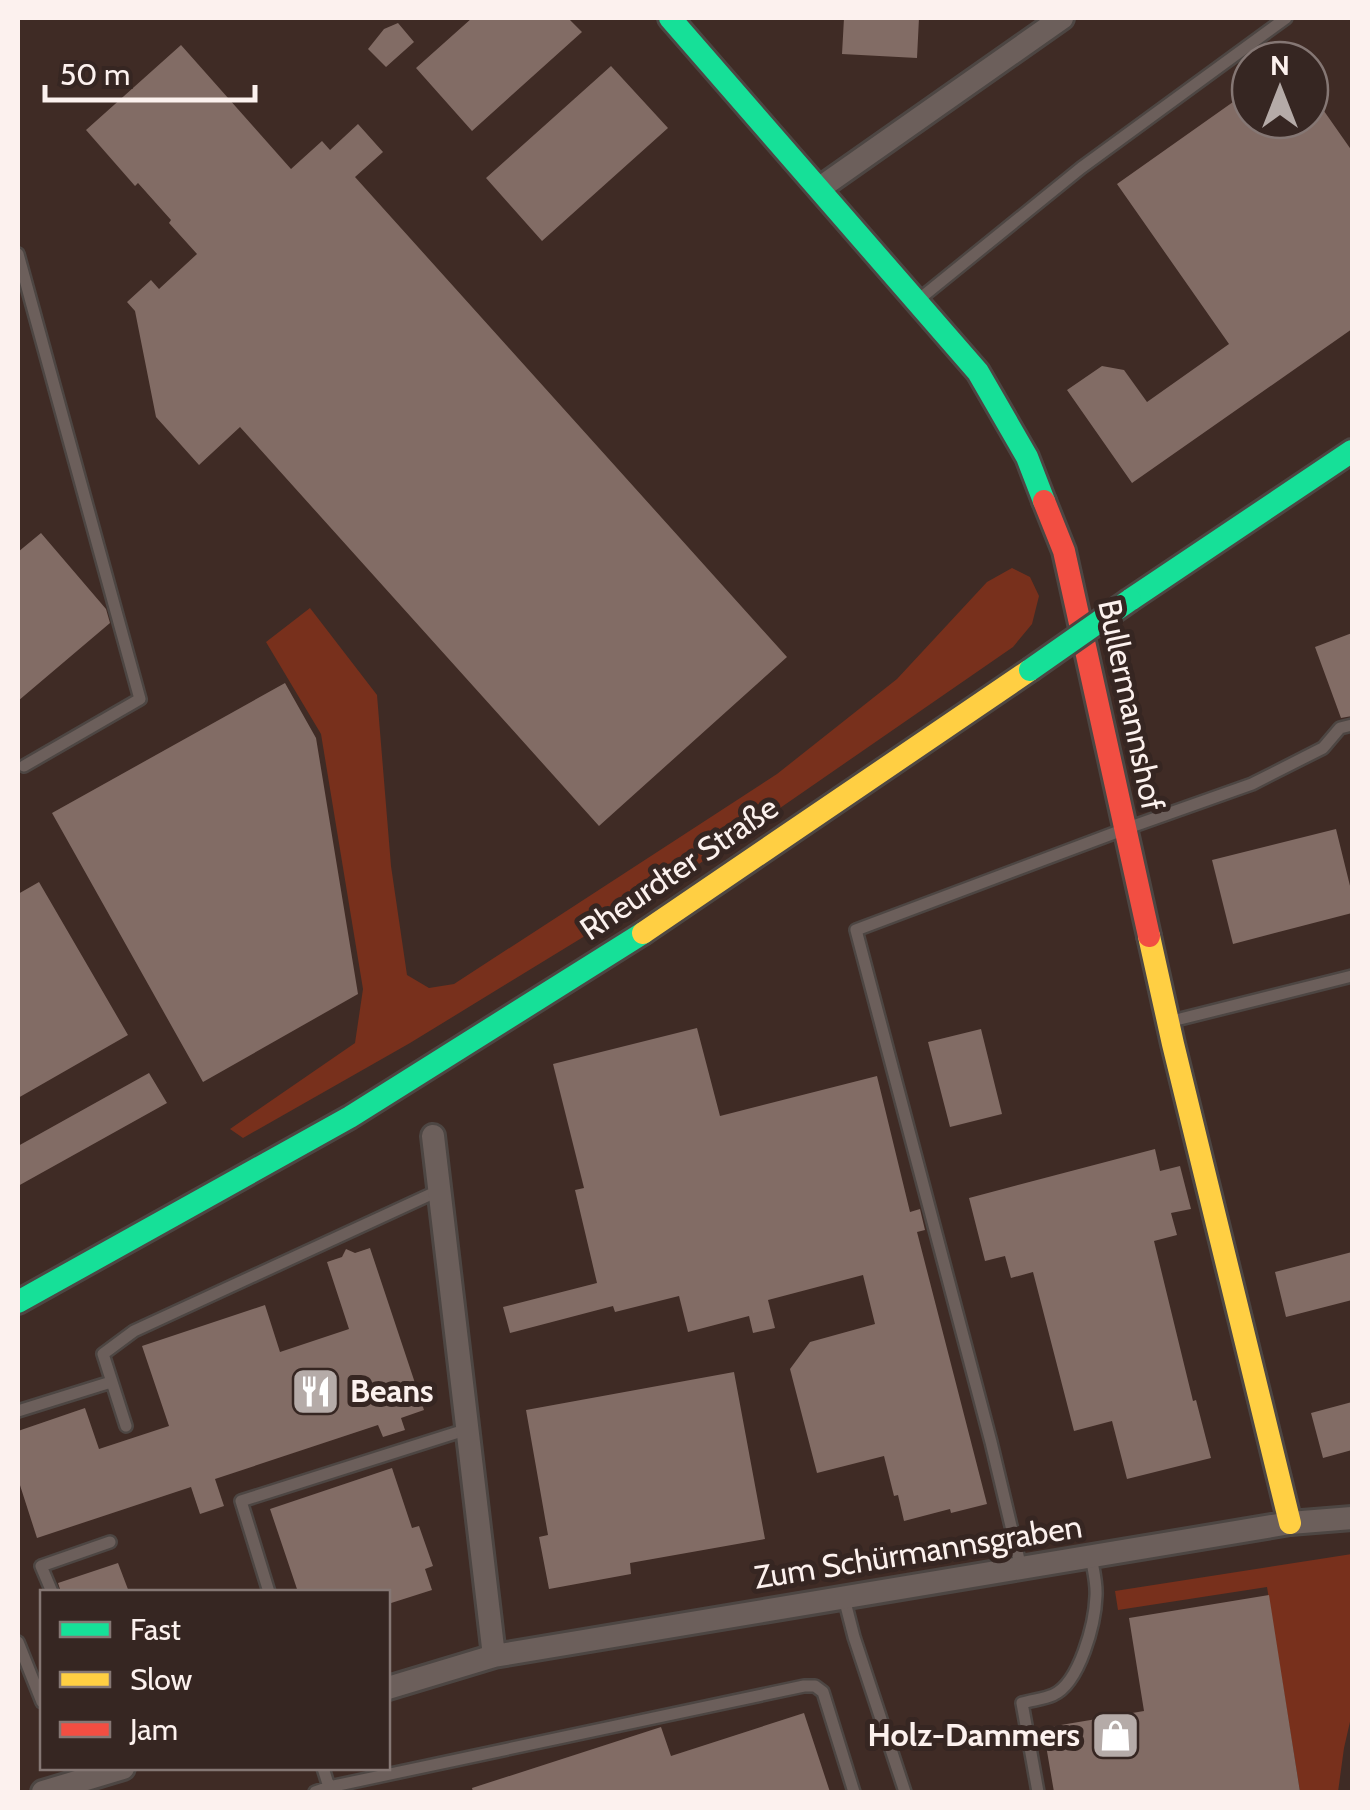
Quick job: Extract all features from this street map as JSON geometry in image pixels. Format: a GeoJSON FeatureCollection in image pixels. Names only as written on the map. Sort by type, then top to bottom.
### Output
{"type":"FeatureCollection","features":[{"type":"Feature","properties":{"kind":"street","name":"Bullermannshof"},"geometry":{"type":"LineString","coordinates":[[670,18],[978,372],[1027,457],[1064,551],[1168,1022],[1290,1523]]}},
{"type":"Feature","properties":{"kind":"street"},"geometry":{"type":"LineString","coordinates":[[820,188],[1062,18]]}},
{"type":"Feature","properties":{"kind":"street","name":"Rheurdter Straße"},"geometry":{"type":"LineString","coordinates":[[18,1302],[350,1117],[658,924],[1352,451]]}},
{"type":"Feature","properties":{"kind":"street"},"geometry":{"type":"LineString","coordinates":[[433,1136],[494,1656]]}},
{"type":"Feature","properties":{"kind":"street","name":"Zum Schürmannsgraben"},"geometry":{"type":"LineString","coordinates":[[390,1687],[494,1656],[1290,1523],[1352,1518]]}},
{"type":"Feature","properties":{"kind":"street"},"geometry":{"type":"LineString","coordinates":[[44,1792],[72,1775],[108,1770]]}},
{"type":"Feature","properties":{"kind":"lane"},"geometry":{"type":"LineString","coordinates":[[917,301],[1069,178],[1286,18]]}},
{"type":"Feature","properties":{"kind":"lane"},"geometry":{"type":"LineString","coordinates":[[18,254],[140,698],[24,766]]}},
{"type":"Feature","properties":{"kind":"lane"},"geometry":{"type":"LineString","coordinates":[[1020,1568],[991,1442],[856,930],[1252,784],[1323,748],[1340,728],[1352,724]]}},
{"type":"Feature","properties":{"kind":"lane"},"geometry":{"type":"LineString","coordinates":[[1168,1022],[1352,976]]}},
{"type":"Feature","properties":{"kind":"lane"},"geometry":{"type":"LineString","coordinates":[[126,1426],[103,1354],[134,1331],[440,1190]]}},
{"type":"Feature","properties":{"kind":"lane"},"geometry":{"type":"LineString","coordinates":[[18,1411],[112,1382]]}},
{"type":"Feature","properties":{"kind":"lane"},"geometry":{"type":"LineString","coordinates":[[268,1590],[241,1501],[468,1429]]}},
{"type":"Feature","properties":{"kind":"lane"},"geometry":{"type":"LineString","coordinates":[[51,1590],[41,1566],[110,1542]]}},
{"type":"Feature","properties":{"kind":"lane"},"geometry":{"type":"LineString","coordinates":[[1038,1792],[1022,1702],[1056,1694],[1069,1682],[1085,1649],[1097,1594],[1090,1556]]}},
{"type":"Feature","properties":{"kind":"lane"},"geometry":{"type":"LineString","coordinates":[[844,1598],[905,1792]]}},
{"type":"Feature","properties":{"kind":"lane"},"geometry":{"type":"LineString","coordinates":[[18,1642],[40,1697]]}},
{"type":"Feature","properties":{"kind":"lane"},"geometry":{"type":"LineString","coordinates":[[315,1792],[814,1686],[823,1692],[854,1792]]}},
{"type":"Feature","properties":{"kind":"lane"},"geometry":{"type":"LineString","coordinates":[[324,1770],[329,1788]]}},
{"type":"Feature","properties":{"kind":"shaded area"},"geometry":{"type":"Polygon","coordinates":[[[18,18],[1352,18],[1352,1792],[18,1792],[18,18]]]}},
{"type":"Feature","properties":{"kind":"shaded area"},"geometry":{"type":"Polygon","coordinates":[[[1012,568],[1030,577],[1039,596],[1032,624],[1013,647],[670,884],[410,1043],[243,1138],[230,1129],[355,1043],[363,989],[321,734],[266,642],[310,608],[377,695],[391,866],[407,975],[429,988],[454,984],[777,774],[897,679],[987,582],[1012,568]]]}},
{"type":"Feature","properties":{"kind":"shaded area"},"geometry":{"type":"Polygon","coordinates":[[[1352,1554],[1352,1713],[1338,1792],[1300,1792],[1267,1587],[1118,1610],[1115,1591],[1352,1554]]]}},
{"type":"Feature","properties":{"kind":"building"},"geometry":{"type":"Polygon","coordinates":[[[472,18],[568,18],[582,32],[472,131],[416,68],[472,18]]]}},
{"type":"Feature","properties":{"kind":"building"},"geometry":{"type":"Polygon","coordinates":[[[844,18],[919,18],[917,58],[842,54],[844,18]]]}},
{"type":"Feature","properties":{"kind":"building"},"geometry":{"type":"Polygon","coordinates":[[[398,23],[414,42],[386,67],[368,49],[384,29],[398,23]]]}},
{"type":"Feature","properties":{"kind":"building"},"geometry":{"type":"Polygon","coordinates":[[[181,45],[291,169],[322,141],[330,150],[358,124],[383,152],[355,177],[787,657],[599,826],[240,427],[199,465],[156,417],[135,311],[127,302],[151,280],[159,289],[197,254],[138,183],[135,186],[86,130],[181,45]]]}},
{"type":"Feature","properties":{"kind":"building"},"geometry":{"type":"Polygon","coordinates":[[[611,66],[668,128],[542,241],[486,178],[611,66]]]}},
{"type":"Feature","properties":{"kind":"building"},"geometry":{"type":"Polygon","coordinates":[[[1230,104],[1230,140],[1330,140],[1330,120],[1352,151],[1352,329],[1132,483],[1067,390],[1102,366],[1124,370],[1147,402],[1229,344],[1117,184],[1230,104]]]}},
{"type":"Feature","properties":{"kind":"building"},"geometry":{"type":"Polygon","coordinates":[[[41,533],[106,609],[110,623],[18,701],[18,552],[41,533]]]}},
{"type":"Feature","properties":{"kind":"building"},"geometry":{"type":"Polygon","coordinates":[[[1352,633],[1352,716],[1341,718],[1315,647],[1352,633]]]}},
{"type":"Feature","properties":{"kind":"building"},"geometry":{"type":"Polygon","coordinates":[[[285,683],[316,738],[358,994],[203,1082],[52,813],[285,683]]]}},
{"type":"Feature","properties":{"kind":"building"},"geometry":{"type":"Polygon","coordinates":[[[1336,829],[1352,894],[1352,913],[1233,944],[1212,860],[1336,829]]]}},
{"type":"Feature","properties":{"kind":"building"},"geometry":{"type":"Polygon","coordinates":[[[39,882],[128,1035],[18,1098],[18,894],[39,882]]]}},
{"type":"Feature","properties":{"kind":"building"},"geometry":{"type":"Polygon","coordinates":[[[697,1028],[720,1116],[877,1076],[910,1212],[920,1209],[925,1230],[917,1232],[987,1504],[904,1521],[884,1456],[817,1473],[790,1369],[810,1342],[875,1324],[863,1275],[768,1300],[775,1328],[753,1333],[749,1316],[688,1332],[679,1296],[615,1312],[613,1306],[510,1333],[503,1307],[597,1283],[575,1190],[584,1188],[553,1064],[697,1028]]]}},
{"type":"Feature","properties":{"kind":"building"},"geometry":{"type":"Polygon","coordinates":[[[981,1029],[1002,1114],[950,1127],[928,1042],[981,1029]]]}},
{"type":"Feature","properties":{"kind":"building"},"geometry":{"type":"Polygon","coordinates":[[[149,1073],[167,1103],[18,1186],[18,1146],[149,1073]]]}},
{"type":"Feature","properties":{"kind":"building"},"geometry":{"type":"Polygon","coordinates":[[[1155,1149],[1160,1171],[1180,1166],[1191,1209],[1171,1213],[1177,1235],[1154,1241],[1211,1458],[1127,1479],[1112,1421],[1074,1431],[1033,1272],[1011,1278],[1005,1256],[985,1261],[969,1198],[1155,1149]]]}},
{"type":"Feature","properties":{"kind":"building"},"geometry":{"type":"Polygon","coordinates":[[[370,1248],[424,1410],[401,1418],[405,1430],[383,1437],[378,1425],[215,1479],[224,1506],[200,1514],[191,1487],[37,1538],[18,1479],[18,1431],[85,1408],[99,1449],[169,1426],[142,1346],[265,1305],[280,1352],[349,1329],[327,1262],[342,1257],[346,1249],[355,1253],[370,1248]]]}},
{"type":"Feature","properties":{"kind":"building"},"geometry":{"type":"Polygon","coordinates":[[[1352,1252],[1352,1300],[1286,1317],[1275,1272],[1352,1252]]]}},
{"type":"Feature","properties":{"kind":"building"},"geometry":{"type":"Polygon","coordinates":[[[734,1372],[765,1539],[630,1563],[631,1574],[549,1589],[539,1537],[548,1535],[526,1410],[734,1372]]]}},
{"type":"Feature","properties":{"kind":"building"},"geometry":{"type":"Polygon","coordinates":[[[1352,1402],[1352,1450],[1323,1458],[1311,1413],[1352,1402]]]}},
{"type":"Feature","properties":{"kind":"building"},"geometry":{"type":"Polygon","coordinates":[[[392,1468],[412,1528],[419,1526],[433,1566],[425,1569],[432,1590],[390,1603],[390,1590],[297,1590],[270,1509],[392,1468]]]}},
{"type":"Feature","properties":{"kind":"building"},"geometry":{"type":"Polygon","coordinates":[[[118,1563],[128,1590],[60,1590],[58,1583],[118,1563]]]}},
{"type":"Feature","properties":{"kind":"building"},"geometry":{"type":"Polygon","coordinates":[[[1269,1595],[1300,1792],[1054,1792],[1043,1728],[1144,1711],[1129,1618],[1269,1595]]]}},
{"type":"Feature","properties":{"kind":"building"},"geometry":{"type":"Polygon","coordinates":[[[804,1713],[830,1792],[473,1792],[472,1788],[661,1727],[671,1756],[804,1713]]]}},
{"type":"Feature","properties":{"kind":"traffic: fast"},"geometry":{"type":"LineString","coordinates":[[670,18],[978,372],[1027,457],[1044,501]]}},
{"type":"Feature","properties":{"kind":"traffic: fast"},"geometry":{"type":"LineString","coordinates":[[1130,600],[1352,451]]}},
{"type":"Feature","properties":{"kind":"traffic: fast"},"geometry":{"type":"LineString","coordinates":[[1030,670],[1130,600]]}},
{"type":"Feature","properties":{"kind":"traffic: fast"},"geometry":{"type":"LineString","coordinates":[[18,1302],[350,1117],[643,933]]}},
{"type":"Feature","properties":{"kind":"traffic: slow"},"geometry":{"type":"LineString","coordinates":[[643,933],[1030,670]]}},
{"type":"Feature","properties":{"kind":"traffic: slow"},"geometry":{"type":"LineString","coordinates":[[1149,936],[1290,1523]]}},
{"type":"Feature","properties":{"kind":"traffic: jam"},"geometry":{"type":"LineString","coordinates":[[1044,501],[1064,551],[1149,936]]}},
{"type":"Feature","properties":{"kind":"place","name":"Beans"},"geometry":{"type":"Point","coordinates":[315,1391]}},
{"type":"Feature","properties":{"kind":"place","name":"Holz-Dammers"},"geometry":{"type":"Point","coordinates":[1115,1735]}}]}
